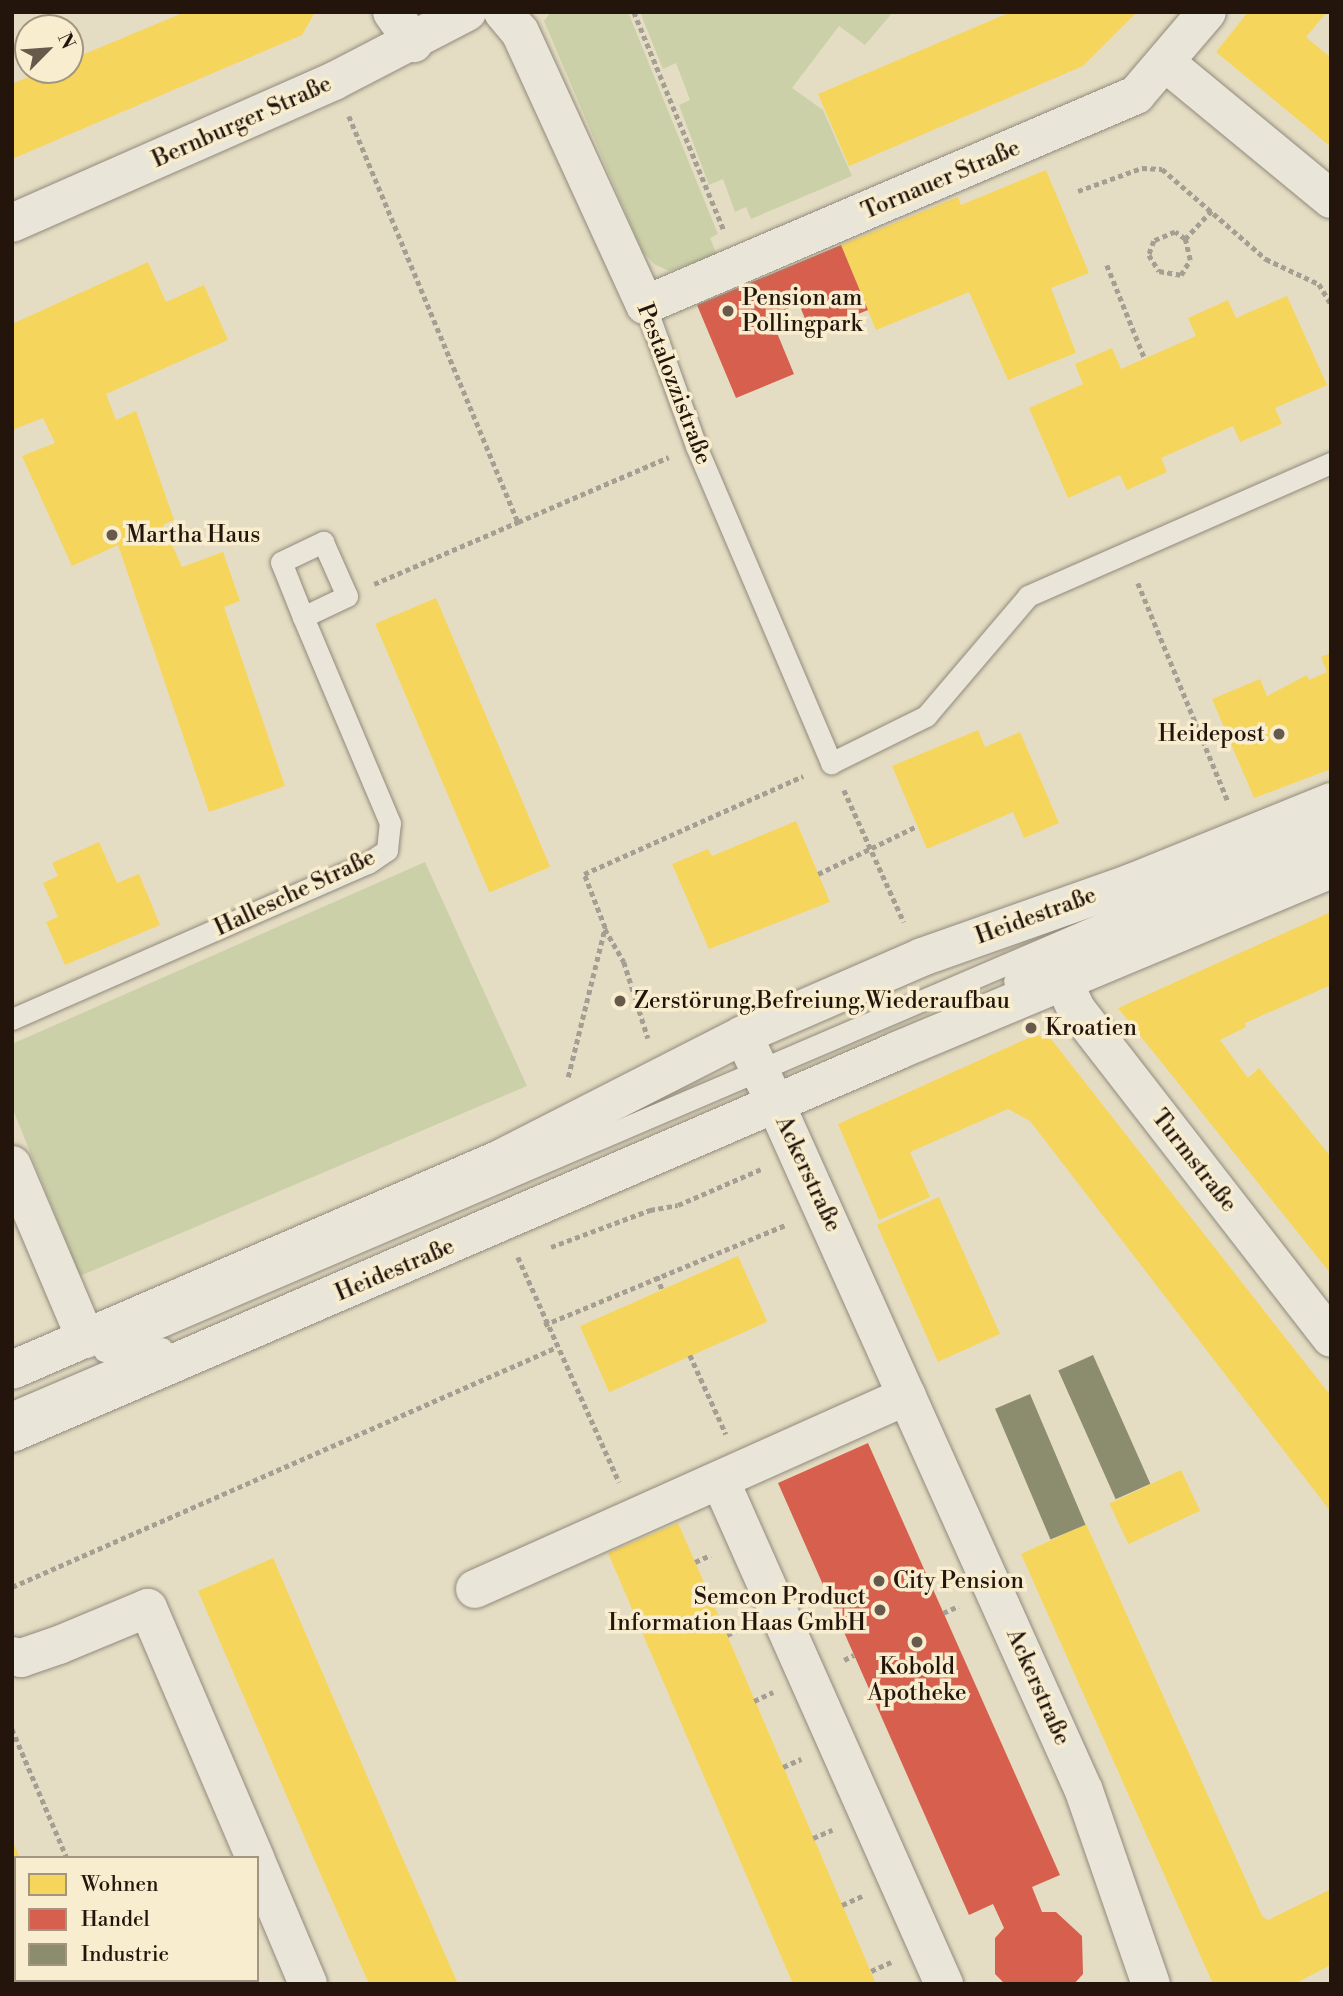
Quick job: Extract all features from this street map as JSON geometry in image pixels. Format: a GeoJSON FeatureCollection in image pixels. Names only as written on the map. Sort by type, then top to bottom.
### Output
{"type":"FeatureCollection","features":[{"type":"Feature","properties":{"kind":"street"},"geometry":{"type":"LineString","coordinates":[[392,12],[414,43]]}},
{"type":"Feature","properties":{"kind":"street","name":"Bernburger Straße"},"geometry":{"type":"LineString","coordinates":[[12,223],[414,43],[467,12]]}},
{"type":"Feature","properties":{"kind":"street","name":"Pestalozzistraße"},"geometry":{"type":"LineString","coordinates":[[503,12],[520,32],[645,305]]}},
{"type":"Feature","properties":{"kind":"street","name":"Tornauer Straße"},"geometry":{"type":"LineString","coordinates":[[645,305],[1136,96],[1207,12]]}},
{"type":"Feature","properties":{"kind":"street"},"geometry":{"type":"LineString","coordinates":[[1166,63],[1331,200]]}},
{"type":"Feature","properties":{"kind":"street","name":"Heidestraße"},"geometry":{"type":"LineString","coordinates":[[12,1370],[498,1160],[743,1035],[922,957],[1131,883],[1331,802]]}},
{"type":"Feature","properties":{"kind":"street","name":"Heidestraße"},"geometry":{"type":"LineString","coordinates":[[12,1433],[768,1088],[1063,981],[1331,869]]}},
{"type":"Feature","properties":{"kind":"street","name":"Turmstraße"},"geometry":{"type":"LineString","coordinates":[[1063,981],[1076,1009],[1331,1338]]}},
{"type":"Feature","properties":{"kind":"street"},"geometry":{"type":"LineString","coordinates":[[743,1035],[768,1088]]}},
{"type":"Feature","properties":{"kind":"street","name":"Ackerstraße"},"geometry":{"type":"LineString","coordinates":[[768,1088],[825,1209],[1084,1791],[1151,1984]]}},
{"type":"Feature","properties":{"kind":"street"},"geometry":{"type":"LineString","coordinates":[[12,1165],[86,1339]]}},
{"type":"Feature","properties":{"kind":"street"},"geometry":{"type":"LineString","coordinates":[[475,1589],[907,1396]]}},
{"type":"Feature","properties":{"kind":"street"},"geometry":{"type":"LineString","coordinates":[[732,1476],[944,1984]]}},
{"type":"Feature","properties":{"kind":"street"},"geometry":{"type":"LineString","coordinates":[[12,1656],[21,1658],[59,1645],[148,1608],[254,1856]]}},
{"type":"Feature","properties":{"kind":"street"},"geometry":{"type":"LineString","coordinates":[[259,1868],[308,1984]]}},
{"type":"Feature","properties":{"kind":"lane","name":"Pestalozzistraße"},"geometry":{"type":"LineString","coordinates":[[645,305],[696,446],[831,763]]}},
{"type":"Feature","properties":{"kind":"lane"},"geometry":{"type":"LineString","coordinates":[[831,763],[926,716],[1028,596],[1331,463]]}},
{"type":"Feature","properties":{"kind":"lane","name":"Hallesche Straße"},"geometry":{"type":"LineString","coordinates":[[12,1019],[368,863],[387,850],[390,823],[281,562],[323,542],[347,596]]}},
{"type":"Feature","properties":{"kind":"lane"},"geometry":{"type":"LineString","coordinates":[[303,617],[347,596]]}},
{"type":"Feature","properties":{"kind":"lane"},"geometry":{"type":"LineString","coordinates":[[12,1391],[768,1088],[1331,825]]}},
{"type":"Feature","properties":{"kind":"lane"},"geometry":{"type":"LineString","coordinates":[[12,1412],[1331,844]]}},
{"type":"Feature","properties":{"kind":"path"},"geometry":{"type":"LineString","coordinates":[[634,12],[739,266]]}},
{"type":"Feature","properties":{"kind":"path"},"geometry":{"type":"LineString","coordinates":[[367,162],[517,522]]}},
{"type":"Feature","properties":{"kind":"path"},"geometry":{"type":"LineString","coordinates":[[1078,191],[1142,168],[1162,169],[1266,259],[1319,284],[1331,304]]}},
{"type":"Feature","properties":{"kind":"path"},"geometry":{"type":"LineString","coordinates":[[1185,239],[1212,210]]}},
{"type":"Feature","properties":{"kind":"path"},"geometry":{"type":"LineString","coordinates":[[1175,232],[1185,239],[1190,260],[1181,275],[1159,271],[1149,255],[1154,241],[1175,232]]}},
{"type":"Feature","properties":{"kind":"path"},"geometry":{"type":"LineString","coordinates":[[1107,265],[1144,359]]}},
{"type":"Feature","properties":{"kind":"path"},"geometry":{"type":"LineString","coordinates":[[347,596],[696,446]]}},
{"type":"Feature","properties":{"kind":"path"},"geometry":{"type":"LineString","coordinates":[[1126,553],[1231,807]]}},
{"type":"Feature","properties":{"kind":"path"},"geometry":{"type":"LineString","coordinates":[[568,1077],[605,928],[584,874],[831,763],[922,957]]}},
{"type":"Feature","properties":{"kind":"path"},"geometry":{"type":"LineString","coordinates":[[818,874],[917,826]]}},
{"type":"Feature","properties":{"kind":"path"},"geometry":{"type":"LineString","coordinates":[[544,1325],[657,1276],[825,1209]]}},
{"type":"Feature","properties":{"kind":"path"},"geometry":{"type":"LineString","coordinates":[[516,1252],[544,1325],[636,1517]]}},
{"type":"Feature","properties":{"kind":"path"},"geometry":{"type":"LineString","coordinates":[[657,1276],[662,1289]]}},
{"type":"Feature","properties":{"kind":"path"},"geometry":{"type":"LineString","coordinates":[[12,1587],[555,1348]]}},
{"type":"Feature","properties":{"kind":"path"},"geometry":{"type":"LineString","coordinates":[[690,1355],[732,1476]]}},
{"type":"Feature","properties":{"kind":"path"},"geometry":{"type":"LineString","coordinates":[[12,1729],[66,1856]]}},
{"type":"Feature","properties":{"kind":"green space"},"geometry":{"type":"Polygon","coordinates":[[[551,12],[628,12],[718,234],[710,238],[717,255],[669,271],[654,264],[642,251],[544,21],[551,12]]]}},
{"type":"Feature","properties":{"kind":"green space"},"geometry":{"type":"Polygon","coordinates":[[[640,12],[893,12],[865,45],[839,26],[792,88],[823,110],[852,176],[751,219],[746,207],[735,212],[723,179],[709,185],[679,105],[690,100],[676,63],[663,69],[640,12]]]}},
{"type":"Feature","properties":{"kind":"green space"},"geometry":{"type":"Polygon","coordinates":[[[425,862],[527,1086],[80,1276],[12,1107],[12,1044],[425,862]]]}},
{"type":"Feature","properties":{"kind":"building: Wohnen"},"geometry":{"type":"Polygon","coordinates":[[[185,12],[315,12],[302,35],[12,159],[12,84],[84,84],[84,54],[185,12]]]}},
{"type":"Feature","properties":{"kind":"building: Wohnen"},"geometry":{"type":"Polygon","coordinates":[[[1011,12],[1137,12],[1083,66],[849,166],[818,94],[1011,12]]]}},
{"type":"Feature","properties":{"kind":"building: Wohnen"},"geometry":{"type":"Polygon","coordinates":[[[1248,12],[1327,12],[1306,37],[1331,58],[1331,147],[1216,52],[1248,12]]]}},
{"type":"Feature","properties":{"kind":"building: Wohnen"},"geometry":{"type":"Polygon","coordinates":[[[1046,170],[1089,273],[1051,288],[1076,353],[1008,380],[969,292],[876,330],[841,245],[958,197],[961,205],[1046,170]]]}},
{"type":"Feature","properties":{"kind":"building: Wohnen","name":"Martha Haus"},"geometry":{"type":"Polygon","coordinates":[[[148,262],[166,302],[204,285],[228,340],[106,394],[116,420],[136,411],[174,520],[163,525],[182,567],[223,552],[240,601],[224,607],[285,786],[209,812],[118,545],[72,566],[22,456],[55,443],[43,418],[12,430],[12,324],[148,262]]]}},
{"type":"Feature","properties":{"kind":"building: Wohnen"},"geometry":{"type":"Polygon","coordinates":[[[1287,296],[1327,385],[1275,408],[1282,424],[1240,442],[1233,426],[1161,458],[1167,472],[1127,490],[1120,475],[1068,498],[1029,408],[1083,384],[1075,364],[1112,348],[1121,369],[1196,336],[1188,318],[1228,300],[1236,318],[1287,296]]]}},
{"type":"Feature","properties":{"kind":"building: Wohnen"},"geometry":{"type":"Polygon","coordinates":[[[436,598],[550,867],[489,893],[375,624],[436,598]]]}},
{"type":"Feature","properties":{"kind":"building: Wohnen","name":"Heidepost"},"geometry":{"type":"Polygon","coordinates":[[[1331,653],[1331,769],[1254,798],[1212,699],[1260,679],[1267,696],[1307,675],[1309,680],[1327,672],[1321,657],[1331,653]]]}},
{"type":"Feature","properties":{"kind":"building: Wohnen"},"geometry":{"type":"Polygon","coordinates":[[[978,730],[985,747],[1020,732],[1059,823],[1024,838],[1013,812],[927,849],[892,766],[978,730]]]}},
{"type":"Feature","properties":{"kind":"building: Wohnen"},"geometry":{"type":"Polygon","coordinates":[[[796,821],[830,902],[709,949],[672,864],[708,849],[712,856],[796,821]]]}},
{"type":"Feature","properties":{"kind":"building: Wohnen"},"geometry":{"type":"Polygon","coordinates":[[[99,842],[117,883],[139,874],[160,925],[65,965],[46,922],[58,917],[43,883],[58,876],[52,863],[99,842]]]}},
{"type":"Feature","properties":{"kind":"building: Wohnen"},"geometry":{"type":"Polygon","coordinates":[[[1331,912],[1331,985],[1245,1023],[1246,1027],[1220,1040],[1248,1078],[1259,1068],[1331,1157],[1331,1274],[1118,1008],[1331,912]]]}},
{"type":"Feature","properties":{"kind":"building: Wohnen"},"geometry":{"type":"Polygon","coordinates":[[[1035,1035],[1051,1039],[1331,1396],[1331,1512],[1030,1121],[1008,1109],[910,1152],[930,1197],[879,1220],[838,1124],[1035,1035]]]}},
{"type":"Feature","properties":{"kind":"building: Wohnen"},"geometry":{"type":"Polygon","coordinates":[[[939,1197],[1000,1334],[938,1362],[877,1225],[939,1197]]]}},
{"type":"Feature","properties":{"kind":"building: Wohnen"},"geometry":{"type":"Polygon","coordinates":[[[738,1256],[767,1322],[609,1392],[580,1326],[738,1256]]]}},
{"type":"Feature","properties":{"kind":"building: Wohnen"},"geometry":{"type":"Polygon","coordinates":[[[1181,1470],[1200,1511],[1128,1544],[1109,1503],[1181,1470]]]}},
{"type":"Feature","properties":{"kind":"building: Wohnen"},"geometry":{"type":"Polygon","coordinates":[[[678,1523],[876,1984],[793,1984],[608,1553],[678,1523]]]}},
{"type":"Feature","properties":{"kind":"building: Wohnen"},"geometry":{"type":"Polygon","coordinates":[[[1086,1524],[1262,1916],[1268,1920],[1331,1889],[1331,1965],[1294,1984],[1213,1984],[1021,1554],[1086,1524]]]}},
{"type":"Feature","properties":{"kind":"building: Wohnen"},"geometry":{"type":"Polygon","coordinates":[[[273,1558],[458,1984],[369,1984],[317,1866],[198,1591],[273,1558]]]}},
{"type":"Feature","properties":{"kind":"building: Wohnen"},"geometry":{"type":"Polygon","coordinates":[[[12,1840],[19,1856],[14,1856],[14,1982],[75,1984],[12,1984],[12,1840]]]}},
{"type":"Feature","properties":{"kind":"building: Handel"},"geometry":{"type":"Polygon","coordinates":[[[841,245],[868,310],[811,333],[799,304],[770,316],[794,374],[736,398],[697,305],[841,245]]]}},
{"type":"Feature","properties":{"kind":"building: Handel"},"geometry":{"type":"Polygon","coordinates":[[[868,1443],[1060,1875],[1032,1887],[1042,1912],[1056,1912],[1082,1936],[1083,1974],[1074,1984],[1005,1984],[995,1974],[995,1938],[1004,1928],[993,1904],[969,1915],[778,1483],[868,1443]]]}},
{"type":"Feature","properties":{"kind":"building: Industrie"},"geometry":{"type":"Polygon","coordinates":[[[1093,1355],[1150,1484],[1116,1499],[1058,1370],[1093,1355]]]}},
{"type":"Feature","properties":{"kind":"building: Industrie"},"geometry":{"type":"Polygon","coordinates":[[[1030,1394],[1085,1525],[1051,1540],[995,1409],[1030,1394]]]}},
{"type":"Feature","properties":{"kind":"place","name":"Pension am Pollingpark"},"geometry":{"type":"Point","coordinates":[728,311]}},
{"type":"Feature","properties":{"kind":"place","name":"Martha Haus"},"geometry":{"type":"Point","coordinates":[112,535]}},
{"type":"Feature","properties":{"kind":"place","name":"Heidepost"},"geometry":{"type":"Point","coordinates":[1279,734]}},
{"type":"Feature","properties":{"kind":"place","name":"Zerstörung,Befreiung,Wiederaufbau"},"geometry":{"type":"Point","coordinates":[620,1001]}},
{"type":"Feature","properties":{"kind":"place","name":"Kroatien"},"geometry":{"type":"Point","coordinates":[1031,1028]}},
{"type":"Feature","properties":{"kind":"place","name":"City Pension"},"geometry":{"type":"Point","coordinates":[879,1581]}},
{"type":"Feature","properties":{"kind":"place","name":"Semcon Product Information Haas GmbH"},"geometry":{"type":"Point","coordinates":[880,1610]}},
{"type":"Feature","properties":{"kind":"place","name":"Kobold Apotheke"},"geometry":{"type":"Point","coordinates":[917,1642]}}]}
